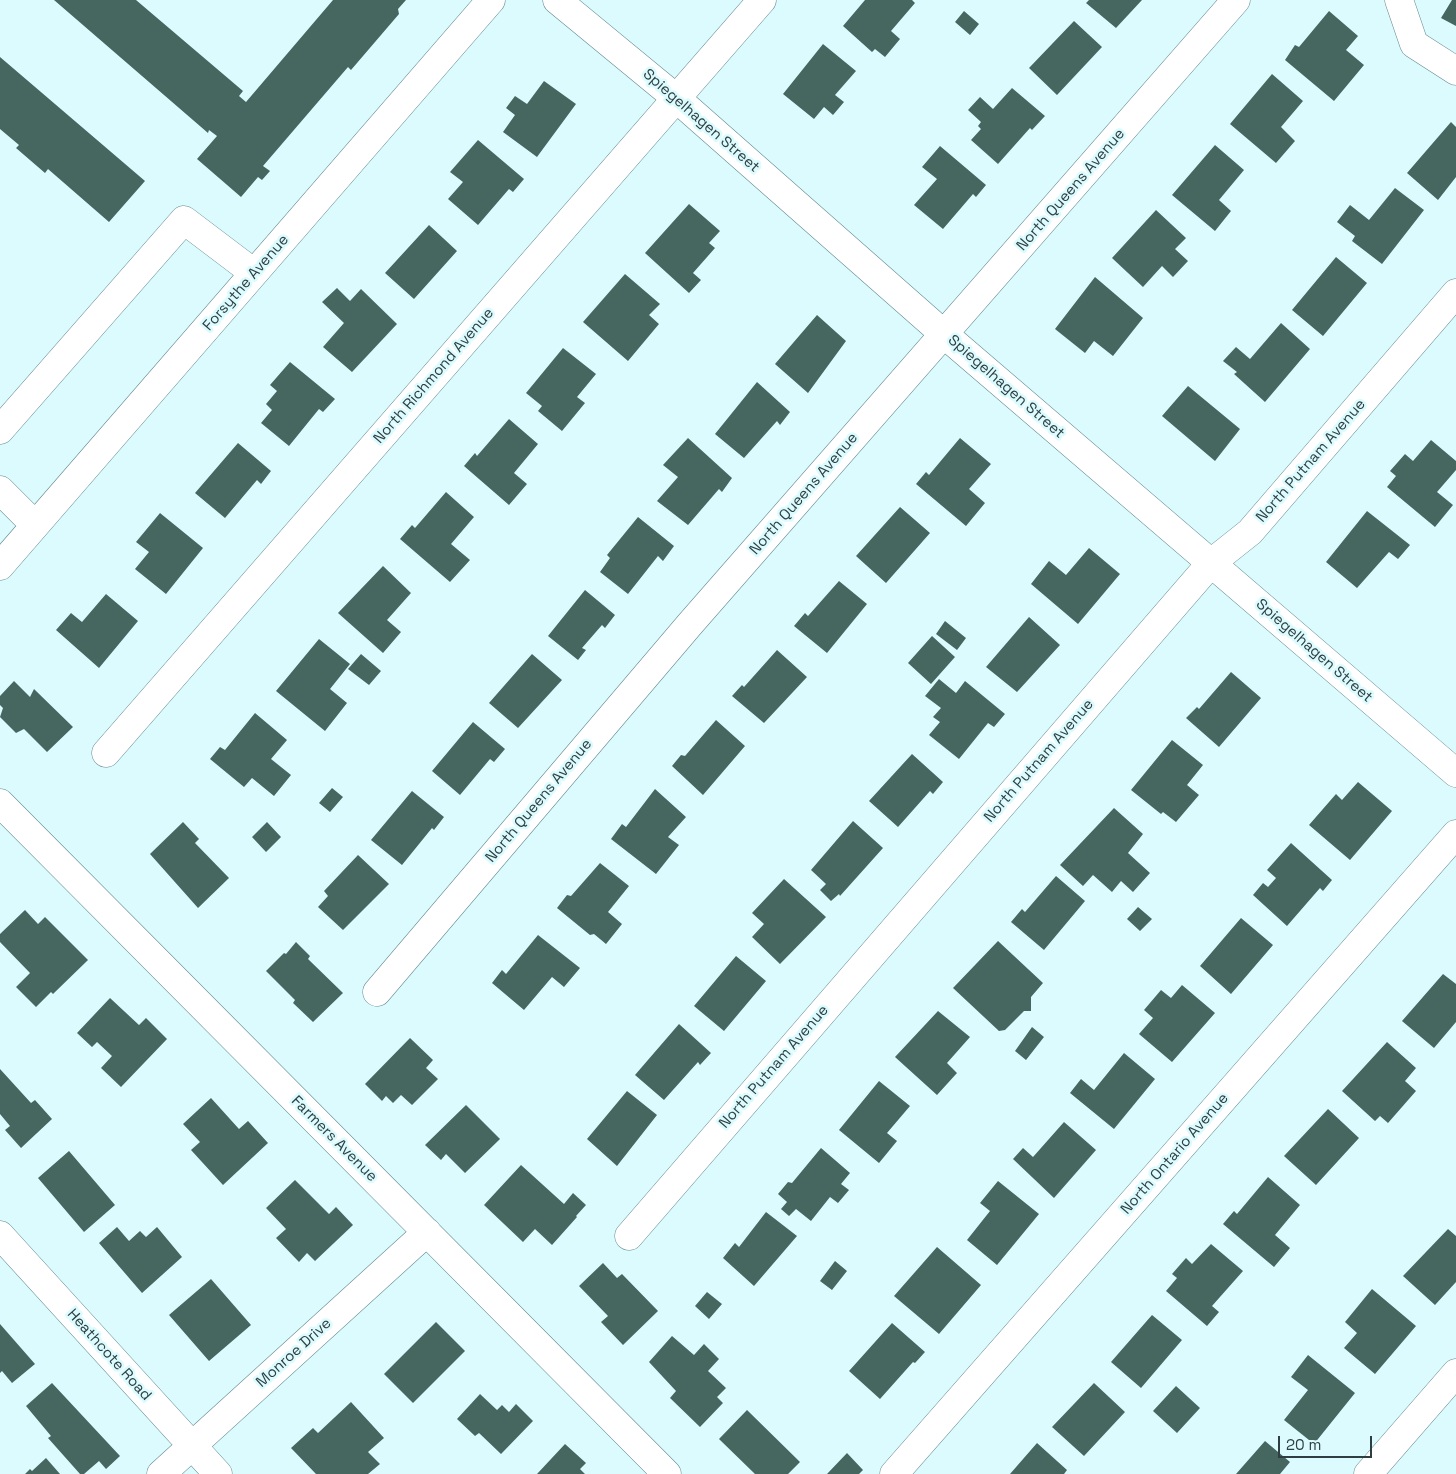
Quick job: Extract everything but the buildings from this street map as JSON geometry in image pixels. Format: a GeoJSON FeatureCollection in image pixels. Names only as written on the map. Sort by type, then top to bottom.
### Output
{"type":"FeatureCollection","features":[{"type":"Feature","properties":{"kind":"street","name":"Forsythe Avenue"},"geometry":{"type":"LineString","coordinates":[[0,566],[491,0]]}},
{"type":"Feature","properties":{"kind":"street","name":"Spiegelhagen Street"},"geometry":{"type":"LineString","coordinates":[[558,0],[676,98],[945,335],[1456,773]]}},
{"type":"Feature","properties":{"kind":"street","name":"North Richmond Avenue"},"geometry":{"type":"LineString","coordinates":[[106,753],[762,0]]}},
{"type":"Feature","properties":{"kind":"street","name":"North Queens Avenue"},"geometry":{"type":"LineString","coordinates":[[376,992],[690,624],[945,335],[1236,0]]}},
{"type":"Feature","properties":{"kind":"street"},"geometry":{"type":"LineString","coordinates":[[1399,0],[1414,44],[1456,71]]}},
{"type":"Feature","properties":{"kind":"street"},"geometry":{"type":"LineString","coordinates":[[0,430],[184,220],[254,273]]}},
{"type":"Feature","properties":{"kind":"street","name":"North Putnam Avenue"},"geometry":{"type":"LineString","coordinates":[[629,1236],[1211,563],[1250,532],[1456,293]]}},
{"type":"Feature","properties":{"kind":"street"},"geometry":{"type":"LineString","coordinates":[[0,490],[35,525]]}},
{"type":"Feature","properties":{"kind":"street","name":"Farmers Avenue"},"geometry":{"type":"LineString","coordinates":[[0,803],[667,1474]]}},
{"type":"Feature","properties":{"kind":"street","name":"North Ontario Avenue"},"geometry":{"type":"LineString","coordinates":[[894,1474],[1456,834]]}},
{"type":"Feature","properties":{"kind":"street","name":"Monroe Drive"},"geometry":{"type":"LineString","coordinates":[[161,1474],[427,1232]]}},
{"type":"Feature","properties":{"kind":"street","name":"Heathcote Road"},"geometry":{"type":"LineString","coordinates":[[0,1235],[218,1474]]}},
{"type":"Feature","properties":{"kind":"street"},"geometry":{"type":"LineString","coordinates":[[1368,1474],[1456,1373]]}}]}
